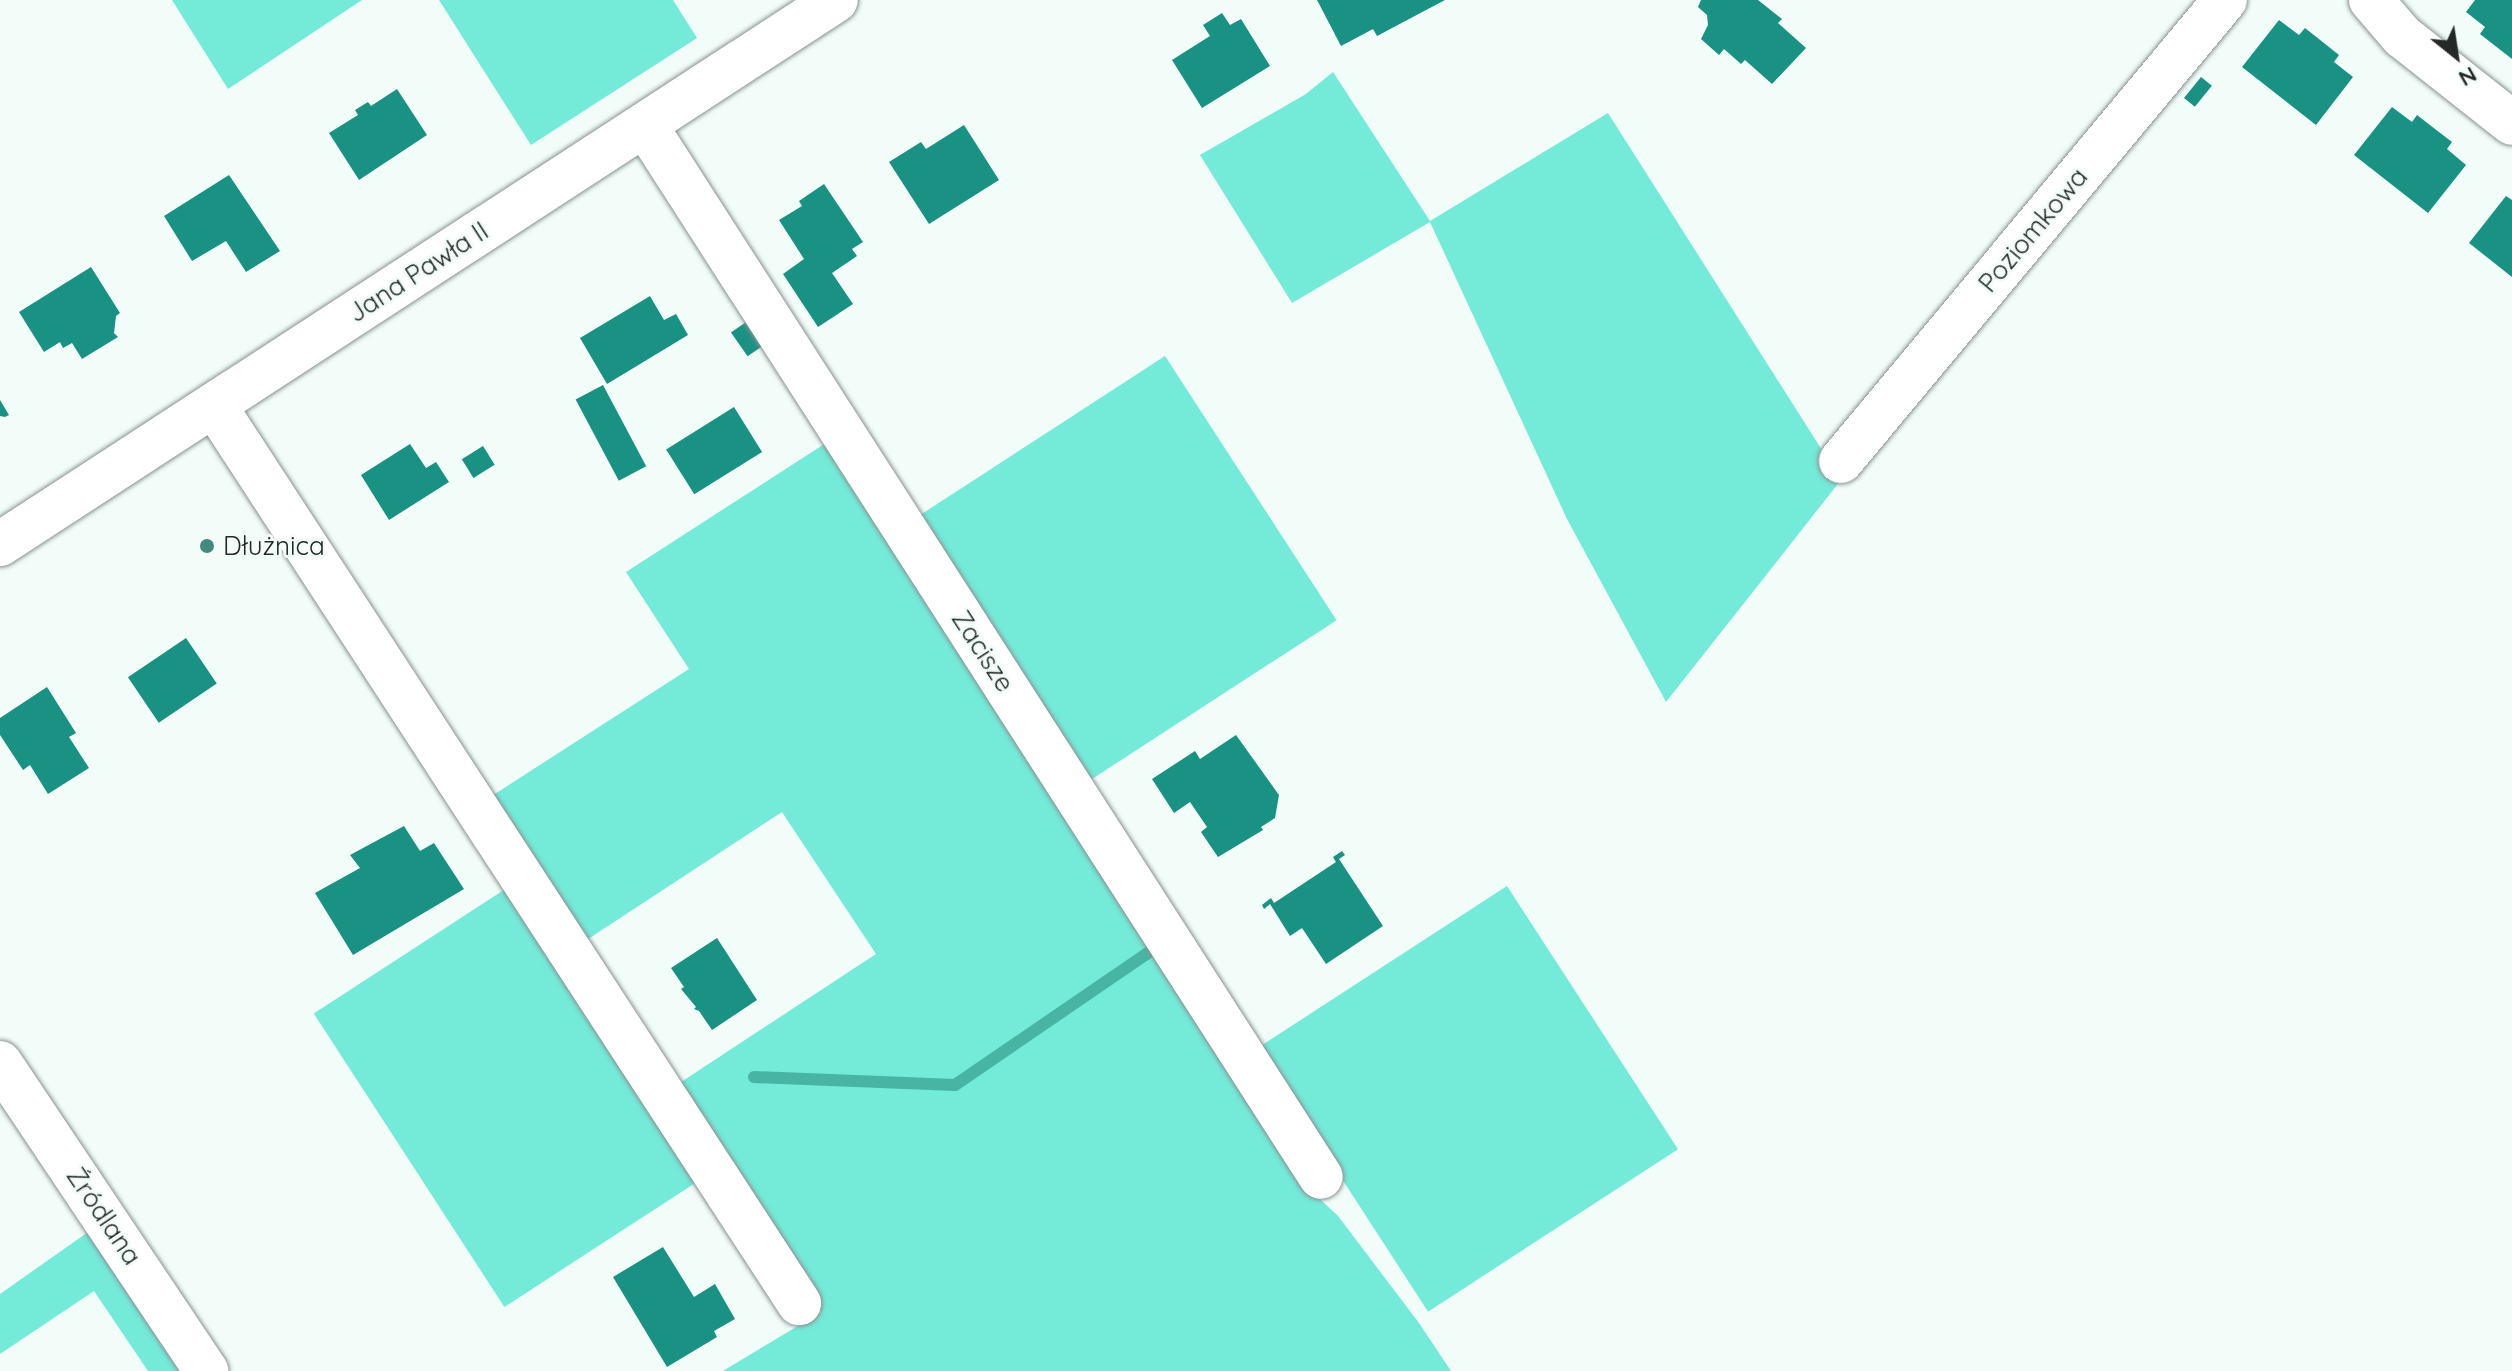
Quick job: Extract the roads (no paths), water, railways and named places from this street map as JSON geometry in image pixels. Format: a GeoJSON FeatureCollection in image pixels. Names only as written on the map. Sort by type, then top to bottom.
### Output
{"type":"FeatureCollection","features":[{"type":"Feature","properties":{"kind":"street","name":"Jana Pawła II"},"geometry":{"type":"LineString","coordinates":[[0,544],[836,0]]}},
{"type":"Feature","properties":{"kind":"street","name":"Poziomkowa"},"geometry":{"type":"LineString","coordinates":[[1841,461],[2225,0]]}},
{"type":"Feature","properties":{"kind":"street"},"geometry":{"type":"LineString","coordinates":[[2371,0],[2402,36],[2512,123]]}},
{"type":"Feature","properties":{"kind":"street","name":"Zacisze"},"geometry":{"type":"LineString","coordinates":[[645,125],[1321,1177]]}},
{"type":"Feature","properties":{"kind":"street"},"geometry":{"type":"LineString","coordinates":[[214,405],[799,1303]]}},
{"type":"Feature","properties":{"kind":"street","name":"Źródlana"},"geometry":{"type":"LineString","coordinates":[[0,1063],[206,1371]]}},
{"type":"Feature","properties":{"kind":"waterway"},"geometry":{"type":"LineString","coordinates":[[754,1077],[955,1085],[1152,950]]}},
{"type":"Feature","properties":{"kind":"place","name":"Dłużnica"},"geometry":{"type":"Point","coordinates":[207,546]}}]}
